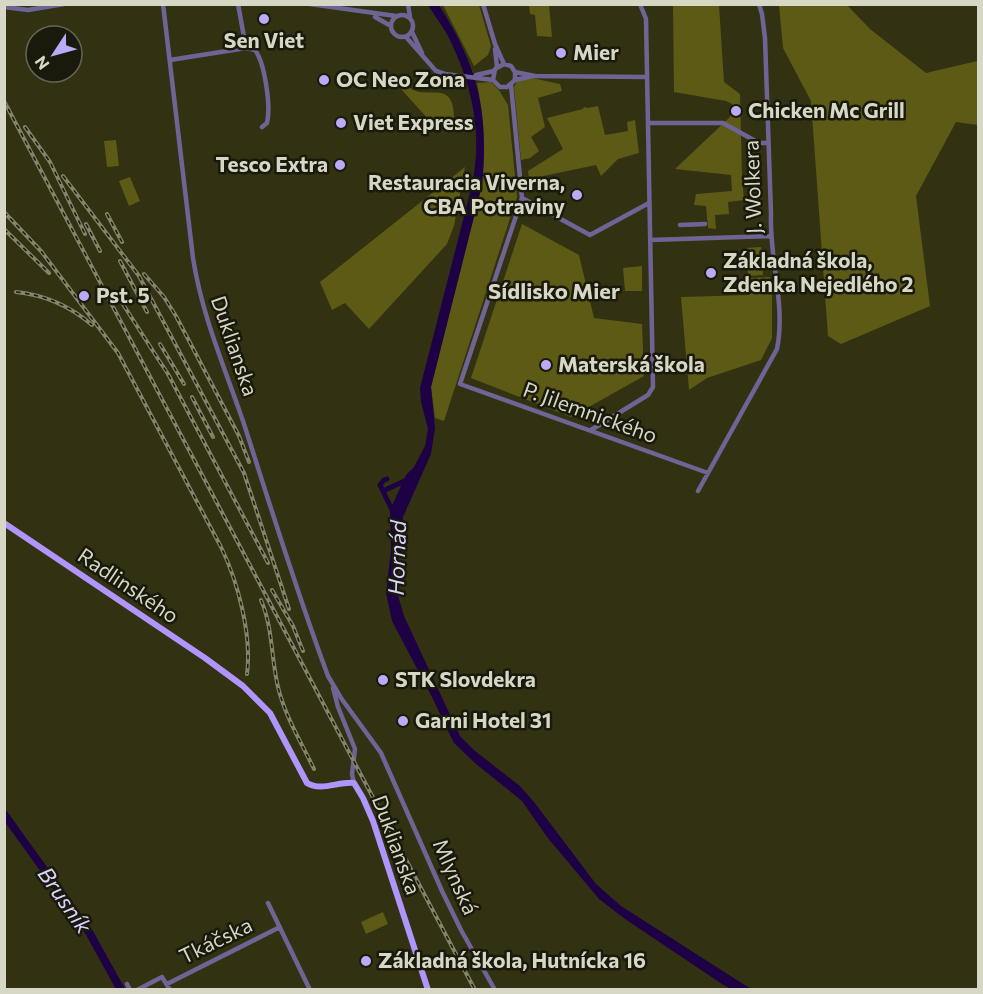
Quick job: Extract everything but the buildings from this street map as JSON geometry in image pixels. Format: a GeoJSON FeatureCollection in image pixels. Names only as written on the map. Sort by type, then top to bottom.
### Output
{"type":"FeatureCollection","features":[{"type":"Feature","properties":{"kind":"main road","name":"Radlinského"},"geometry":{"type":"LineString","coordinates":[[4,523],[232,676]]}},
{"type":"Feature","properties":{"kind":"main road","name":"Duklianska"},"geometry":{"type":"LineString","coordinates":[[232,676],[259,700],[270,714],[307,783],[318,788],[344,782],[354,783],[373,821],[427,989]]}},
{"type":"Feature","properties":{"kind":"street"},"geometry":{"type":"LineString","coordinates":[[4,7],[28,10],[64,4]]}},
{"type":"Feature","properties":{"kind":"street","name":"Duklianska"},"geometry":{"type":"LineString","coordinates":[[163,4],[193,258],[202,308],[333,686]]}},
{"type":"Feature","properties":{"kind":"street"},"geometry":{"type":"LineString","coordinates":[[238,4],[246,48]]}},
{"type":"Feature","properties":{"kind":"street"},"geometry":{"type":"LineString","coordinates":[[309,4],[370,14],[410,17]]}},
{"type":"Feature","properties":{"kind":"street"},"geometry":{"type":"LineString","coordinates":[[391,26],[407,4]]}},
{"type":"Feature","properties":{"kind":"street"},"geometry":{"type":"LineString","coordinates":[[407,4],[413,24],[412,32],[425,58]]}},
{"type":"Feature","properties":{"kind":"street"},"geometry":{"type":"LineString","coordinates":[[483,4],[495,44],[504,64]]}},
{"type":"Feature","properties":{"kind":"street"},"geometry":{"type":"LineString","coordinates":[[591,430],[648,395],[652,389],[646,19],[640,4]]}},
{"type":"Feature","properties":{"kind":"street","name":"J. Wolkera"},"geometry":{"type":"LineString","coordinates":[[698,491],[777,349],[781,332],[780,307],[770,236],[765,28],[759,4]]}},
{"type":"Feature","properties":{"kind":"street"},"geometry":{"type":"LineString","coordinates":[[370,14],[391,26],[396,36],[406,37],[436,71],[459,76],[483,76],[503,87],[511,85],[515,80],[515,72],[511,66],[504,64],[483,76]]}},
{"type":"Feature","properties":{"kind":"street"},"geometry":{"type":"LineString","coordinates":[[406,37],[412,32]]}},
{"type":"Feature","properties":{"kind":"street"},"geometry":{"type":"LineString","coordinates":[[493,80],[495,44]]}},
{"type":"Feature","properties":{"kind":"street"},"geometry":{"type":"LineString","coordinates":[[170,60],[246,48],[257,51],[266,85],[269,114],[267,123],[262,127]]}},
{"type":"Feature","properties":{"kind":"street"},"geometry":{"type":"LineString","coordinates":[[515,72],[535,76],[647,77]]}},
{"type":"Feature","properties":{"kind":"street"},"geometry":{"type":"LineString","coordinates":[[515,80],[535,76]]}},
{"type":"Feature","properties":{"kind":"street"},"geometry":{"type":"LineString","coordinates":[[511,85],[522,198],[590,235],[649,203]]}},
{"type":"Feature","properties":{"kind":"street"},"geometry":{"type":"LineString","coordinates":[[503,87],[513,106]]}},
{"type":"Feature","properties":{"kind":"street"},"geometry":{"type":"LineString","coordinates":[[648,123],[723,123],[759,143],[768,143]]}},
{"type":"Feature","properties":{"kind":"street","name":"P. Jilemnického"},"geometry":{"type":"LineString","coordinates":[[522,198],[460,384],[708,473]]}},
{"type":"Feature","properties":{"kind":"street"},"geometry":{"type":"LineString","coordinates":[[680,225],[705,224]]}},
{"type":"Feature","properties":{"kind":"street"},"geometry":{"type":"LineString","coordinates":[[650,240],[770,236]]}},
{"type":"Feature","properties":{"kind":"street"},"geometry":{"type":"LineString","coordinates":[[333,686],[338,707],[356,751],[352,774],[354,783]]}},
{"type":"Feature","properties":{"kind":"street","name":"Mlynská"},"geometry":{"type":"LineString","coordinates":[[333,686],[381,753],[447,901],[495,990]]}},
{"type":"Feature","properties":{"kind":"street"},"geometry":{"type":"LineString","coordinates":[[348,731],[359,723]]}},
{"type":"Feature","properties":{"kind":"street"},"geometry":{"type":"LineString","coordinates":[[268,903],[310,990]]}},
{"type":"Feature","properties":{"kind":"street","name":"Tkáčska"},"geometry":{"type":"LineString","coordinates":[[137,990],[162,977],[167,984],[280,927]]}},
{"type":"Feature","properties":{"kind":"street"},"geometry":{"type":"LineString","coordinates":[[127,984],[130,990]]}},
{"type":"Feature","properties":{"kind":"street"},"geometry":{"type":"LineString","coordinates":[[167,984],[170,990]]}},
{"type":"Feature","properties":{"kind":"shaded area"},"geometry":{"type":"Polygon","coordinates":[[[443,5],[479,5],[491,46],[488,55],[474,66],[443,5]]]}},
{"type":"Feature","properties":{"kind":"shaded area"},"geometry":{"type":"Polygon","coordinates":[[[529,5],[549,5],[552,37],[537,36],[535,15],[530,14],[529,5]]]}},
{"type":"Feature","properties":{"kind":"shaded area"},"geometry":{"type":"Polygon","coordinates":[[[673,5],[719,5],[724,82],[740,94],[744,200],[728,202],[729,214],[715,215],[716,229],[708,228],[706,206],[694,205],[696,194],[732,191],[731,175],[675,169],[730,117],[732,104],[674,92],[673,5]]]}},
{"type":"Feature","properties":{"kind":"shaded area"},"geometry":{"type":"Polygon","coordinates":[[[779,5],[847,5],[870,29],[926,73],[977,61],[978,66],[978,125],[956,122],[916,196],[930,306],[841,344],[828,336],[811,101],[783,48],[779,5]]]}},
{"type":"Feature","properties":{"kind":"shaded area"},"geometry":{"type":"Polygon","coordinates":[[[532,78],[560,84],[562,91],[538,98],[545,127],[531,137],[539,151],[530,158],[521,160],[514,87],[517,81],[532,78]]]}},
{"type":"Feature","properties":{"kind":"shaded area"},"geometry":{"type":"Polygon","coordinates":[[[491,82],[508,105],[517,197],[444,421],[435,418],[431,387],[482,185],[484,134],[477,83],[491,82]]]}},
{"type":"Feature","properties":{"kind":"shaded area"},"geometry":{"type":"Polygon","coordinates":[[[406,84],[413,90],[443,94],[448,97],[452,104],[454,117],[438,130],[401,89],[406,84]]]}},
{"type":"Feature","properties":{"kind":"shaded area"},"geometry":{"type":"Polygon","coordinates":[[[598,106],[605,135],[628,131],[627,122],[635,120],[639,153],[618,159],[601,176],[596,165],[529,179],[528,171],[563,149],[547,118],[584,107],[598,106]]]}},
{"type":"Feature","properties":{"kind":"shaded area"},"geometry":{"type":"Polygon","coordinates":[[[116,140],[119,166],[107,167],[104,141],[116,140]]]}},
{"type":"Feature","properties":{"kind":"shaded area"},"geometry":{"type":"Polygon","coordinates":[[[465,167],[454,226],[447,244],[369,329],[345,303],[332,310],[320,282],[465,167]]]}},
{"type":"Feature","properties":{"kind":"shaded area"},"geometry":{"type":"Polygon","coordinates":[[[130,177],[140,201],[129,206],[119,181],[130,177]]]}},
{"type":"Feature","properties":{"kind":"shaded area"},"geometry":{"type":"Polygon","coordinates":[[[522,224],[579,255],[594,318],[642,324],[644,376],[571,417],[471,378],[522,224]]]}},
{"type":"Feature","properties":{"kind":"shaded area"},"geometry":{"type":"Polygon","coordinates":[[[761,247],[763,275],[748,276],[746,248],[761,247]]]}},
{"type":"Feature","properties":{"kind":"shaded area"},"geometry":{"type":"Polygon","coordinates":[[[642,266],[642,291],[625,291],[623,268],[642,266]]]}},
{"type":"Feature","properties":{"kind":"shaded area"},"geometry":{"type":"Polygon","coordinates":[[[770,277],[772,338],[761,360],[707,378],[689,390],[681,297],[749,295],[749,278],[770,277]]]}},
{"type":"Feature","properties":{"kind":"shaded area"},"geometry":{"type":"Polygon","coordinates":[[[383,912],[388,924],[366,934],[361,922],[383,912]]]}},
{"type":"Feature","properties":{"kind":"water","name":"Hornád"},"geometry":{"type":"Polygon","coordinates":[[[428,5],[439,5],[472,70],[482,112],[484,159],[482,185],[431,387],[435,428],[431,454],[403,517],[397,592],[404,616],[460,736],[475,751],[520,786],[596,884],[621,906],[751,989],[731,989],[722,984],[599,899],[547,837],[522,801],[454,743],[392,621],[386,593],[391,550],[390,510],[406,475],[414,467],[425,446],[428,429],[420,388],[472,185],[475,165],[476,127],[469,90],[448,36],[428,5]]]}},
{"type":"Feature","properties":{"kind":"waterway","name":"Hornád"},"geometry":{"type":"LineString","coordinates":[[387,479],[380,485],[394,514]]}},
{"type":"Feature","properties":{"kind":"waterway"},"geometry":{"type":"LineString","coordinates":[[383,491],[409,479]]}},
{"type":"Feature","properties":{"kind":"waterway","name":"Brusník"},"geometry":{"type":"LineString","coordinates":[[4,814],[89,932],[121,990]]}},
{"type":"Feature","properties":{"kind":"railway"},"geometry":{"type":"LineString","coordinates":[[4,101],[475,990]]}},
{"type":"Feature","properties":{"kind":"railway"},"geometry":{"type":"LineString","coordinates":[[25,127],[50,162],[85,234]]}},
{"type":"Feature","properties":{"kind":"railway"},"geometry":{"type":"LineString","coordinates":[[63,176],[139,276],[244,473],[289,609]]}},
{"type":"Feature","properties":{"kind":"railway"},"geometry":{"type":"LineString","coordinates":[[4,212],[41,251],[118,353],[221,547],[233,576],[242,609],[247,643],[247,674]]}},
{"type":"Feature","properties":{"kind":"railway"},"geometry":{"type":"LineString","coordinates":[[107,214],[122,242]]}},
{"type":"Feature","properties":{"kind":"railway"},"geometry":{"type":"LineString","coordinates":[[86,224],[100,251]]}},
{"type":"Feature","properties":{"kind":"railway"},"geometry":{"type":"LineString","coordinates":[[4,229],[49,273]]}},
{"type":"Feature","properties":{"kind":"railway"},"geometry":{"type":"LineString","coordinates":[[120,261],[147,312]]}},
{"type":"Feature","properties":{"kind":"railway"},"geometry":{"type":"LineString","coordinates":[[144,274],[164,297],[176,316],[239,436],[249,462]]}},
{"type":"Feature","properties":{"kind":"railway"},"geometry":{"type":"LineString","coordinates":[[16,292],[57,302],[92,325]]}},
{"type":"Feature","properties":{"kind":"railway"},"geometry":{"type":"LineString","coordinates":[[119,298],[153,351]]}},
{"type":"Feature","properties":{"kind":"railway"},"geometry":{"type":"LineString","coordinates":[[160,344],[184,384]]}},
{"type":"Feature","properties":{"kind":"railway"},"geometry":{"type":"LineString","coordinates":[[149,345],[168,374],[268,563]]}},
{"type":"Feature","properties":{"kind":"railway"},"geometry":{"type":"LineString","coordinates":[[192,397],[213,437]]}},
{"type":"Feature","properties":{"kind":"railway"},"geometry":{"type":"LineString","coordinates":[[272,590],[293,626],[303,651]]}},
{"type":"Feature","properties":{"kind":"railway"},"geometry":{"type":"LineString","coordinates":[[261,600],[268,621],[281,698],[314,769]]}},
{"type":"Feature","properties":{"kind":"place","name":"Sen Viet"},"geometry":{"type":"Point","coordinates":[264,19]}},
{"type":"Feature","properties":{"kind":"place","name":"Mier"},"geometry":{"type":"Point","coordinates":[561,53]}},
{"type":"Feature","properties":{"kind":"place","name":"OC Neo Zona"},"geometry":{"type":"Point","coordinates":[324,80]}},
{"type":"Feature","properties":{"kind":"place","name":"Chicken Mc Grill"},"geometry":{"type":"Point","coordinates":[736,111]}},
{"type":"Feature","properties":{"kind":"place","name":"Viet Express"},"geometry":{"type":"Point","coordinates":[341,123]}},
{"type":"Feature","properties":{"kind":"place","name":"Tesco Extra"},"geometry":{"type":"Point","coordinates":[340,165]}},
{"type":"Feature","properties":{"kind":"place","name":"Restauracia Viverna, CBA Potraviny"},"geometry":{"type":"Point","coordinates":[577,195]}},
{"type":"Feature","properties":{"kind":"place","name":"Základná škola, Zdenka Nejedlého 2"},"geometry":{"type":"Point","coordinates":[711,273]}},
{"type":"Feature","properties":{"kind":"place","name":"Pst. 5"},"geometry":{"type":"Point","coordinates":[84,296]}},
{"type":"Feature","properties":{"kind":"place","name":"Materská škola"},"geometry":{"type":"Point","coordinates":[546,365]}},
{"type":"Feature","properties":{"kind":"place","name":"STK Slovdekra"},"geometry":{"type":"Point","coordinates":[383,680]}},
{"type":"Feature","properties":{"kind":"place","name":"Garni Hotel 31"},"geometry":{"type":"Point","coordinates":[403,721]}},
{"type":"Feature","properties":{"kind":"place","name":"Základná škola, Hutnícka 16"},"geometry":{"type":"Point","coordinates":[366,961]}},
{"type":"Feature","properties":{"kind":"district","name":"Sídlisko Mier"},"geometry":{"type":"Point","coordinates":[554,291]}}]}
